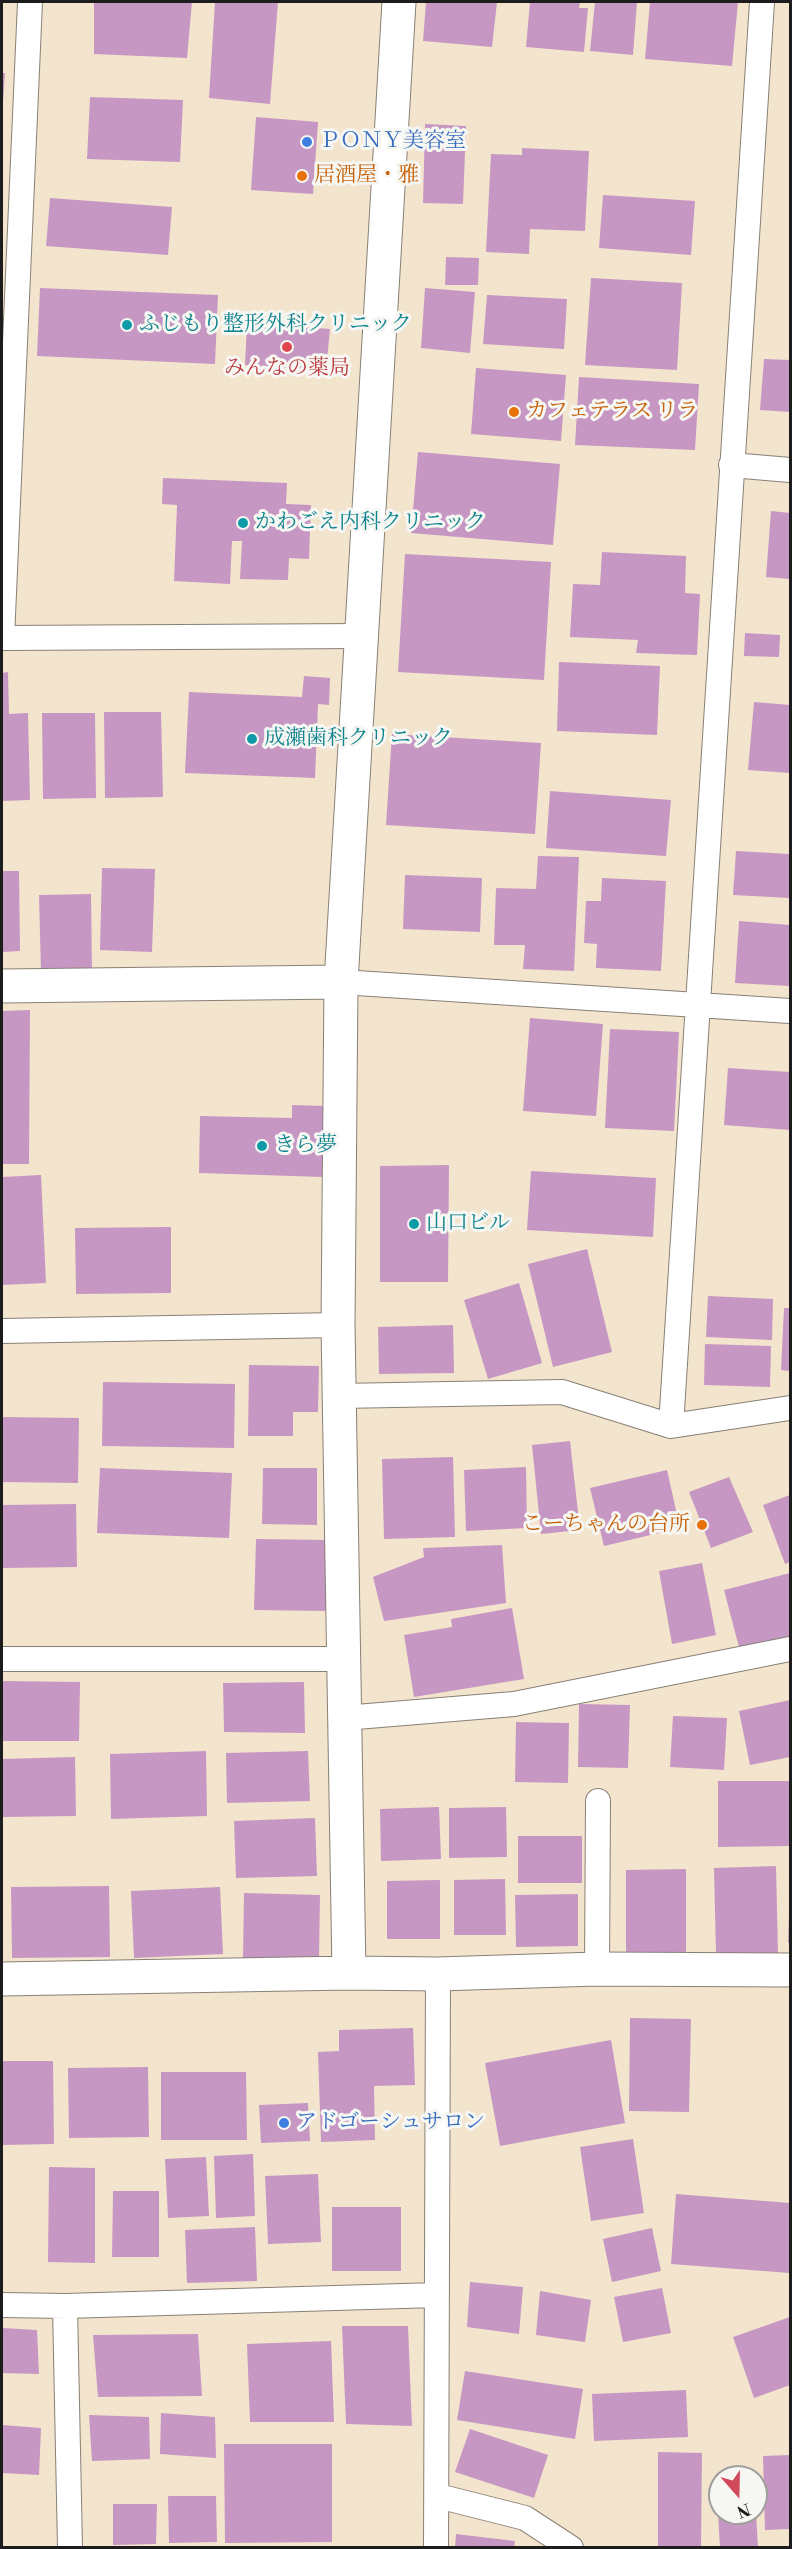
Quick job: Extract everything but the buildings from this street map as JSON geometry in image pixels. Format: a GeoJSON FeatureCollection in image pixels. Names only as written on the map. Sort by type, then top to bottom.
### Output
{"type":"FeatureCollection","features":[{"type":"Feature","properties":{"kind":"street"},"geometry":{"type":"LineString","coordinates":[[349,1972],[338,1325],[340,982],[363,636],[399,2]]}},
{"type":"Feature","properties":{"kind":"street"},"geometry":{"type":"LineString","coordinates":[[2,986],[340,982]]}},
{"type":"Feature","properties":{"kind":"street"},"geometry":{"type":"LineString","coordinates":[[2,1979],[349,1972],[438,1974],[597,1969],[790,1970]]}},
{"type":"Feature","properties":{"kind":"lane"},"geometry":{"type":"LineString","coordinates":[[30,2],[2,638],[363,636]]}},
{"type":"Feature","properties":{"kind":"lane"},"geometry":{"type":"LineString","coordinates":[[670,1426],[762,2]]}},
{"type":"Feature","properties":{"kind":"lane"},"geometry":{"type":"LineString","coordinates":[[731,465],[790,470]]}},
{"type":"Feature","properties":{"kind":"lane"},"geometry":{"type":"LineString","coordinates":[[340,982],[790,1011]]}},
{"type":"Feature","properties":{"kind":"lane"},"geometry":{"type":"LineString","coordinates":[[2,1331],[338,1325]]}},
{"type":"Feature","properties":{"kind":"lane"},"geometry":{"type":"LineString","coordinates":[[339,1396],[562,1392],[670,1426],[790,1408]]}},
{"type":"Feature","properties":{"kind":"lane"},"geometry":{"type":"LineString","coordinates":[[344,1718],[514,1704],[790,1649]]}},
{"type":"Feature","properties":{"kind":"lane"},"geometry":{"type":"LineString","coordinates":[[2,1659],[344,1659]]}},
{"type":"Feature","properties":{"kind":"lane"},"geometry":{"type":"LineString","coordinates":[[597,1969],[598,1801]]}},
{"type":"Feature","properties":{"kind":"lane"},"geometry":{"type":"LineString","coordinates":[[436,2547],[438,2496],[438,1974]]}},
{"type":"Feature","properties":{"kind":"lane"},"geometry":{"type":"LineString","coordinates":[[2,2305],[65,2306],[437,2295]]}},
{"type":"Feature","properties":{"kind":"lane"},"geometry":{"type":"LineString","coordinates":[[65,2306],[70,2547]]}},
{"type":"Feature","properties":{"kind":"lane"},"geometry":{"type":"LineString","coordinates":[[438,2496],[525,2518],[571,2547]]}},
{"type":"Feature","properties":{"kind":"place","name":"ＰＯＮＹ美容室"},"geometry":{"type":"Point","coordinates":[307,142]}},
{"type":"Feature","properties":{"kind":"place","name":"居酒屋・雅"},"geometry":{"type":"Point","coordinates":[302,176]}},
{"type":"Feature","properties":{"kind":"place","name":"ふじもり整形外科クリニック"},"geometry":{"type":"Point","coordinates":[127,325]}},
{"type":"Feature","properties":{"kind":"place","name":"みんなの薬局"},"geometry":{"type":"Point","coordinates":[287,347]}},
{"type":"Feature","properties":{"kind":"place","name":"カフェテラス リラ"},"geometry":{"type":"Point","coordinates":[514,412]}},
{"type":"Feature","properties":{"kind":"place","name":"かわごえ内科クリニック"},"geometry":{"type":"Point","coordinates":[243,523]}},
{"type":"Feature","properties":{"kind":"place","name":"成瀬歯科クリニック"},"geometry":{"type":"Point","coordinates":[252,739]}},
{"type":"Feature","properties":{"kind":"place","name":"きら夢"},"geometry":{"type":"Point","coordinates":[262,1146]}},
{"type":"Feature","properties":{"kind":"place","name":"山口ビル"},"geometry":{"type":"Point","coordinates":[414,1224]}},
{"type":"Feature","properties":{"kind":"place","name":"こーちゃんの台所"},"geometry":{"type":"Point","coordinates":[702,1525]}},
{"type":"Feature","properties":{"kind":"place","name":"アドゴーシュサロン"},"geometry":{"type":"Point","coordinates":[284,2123]}}]}
